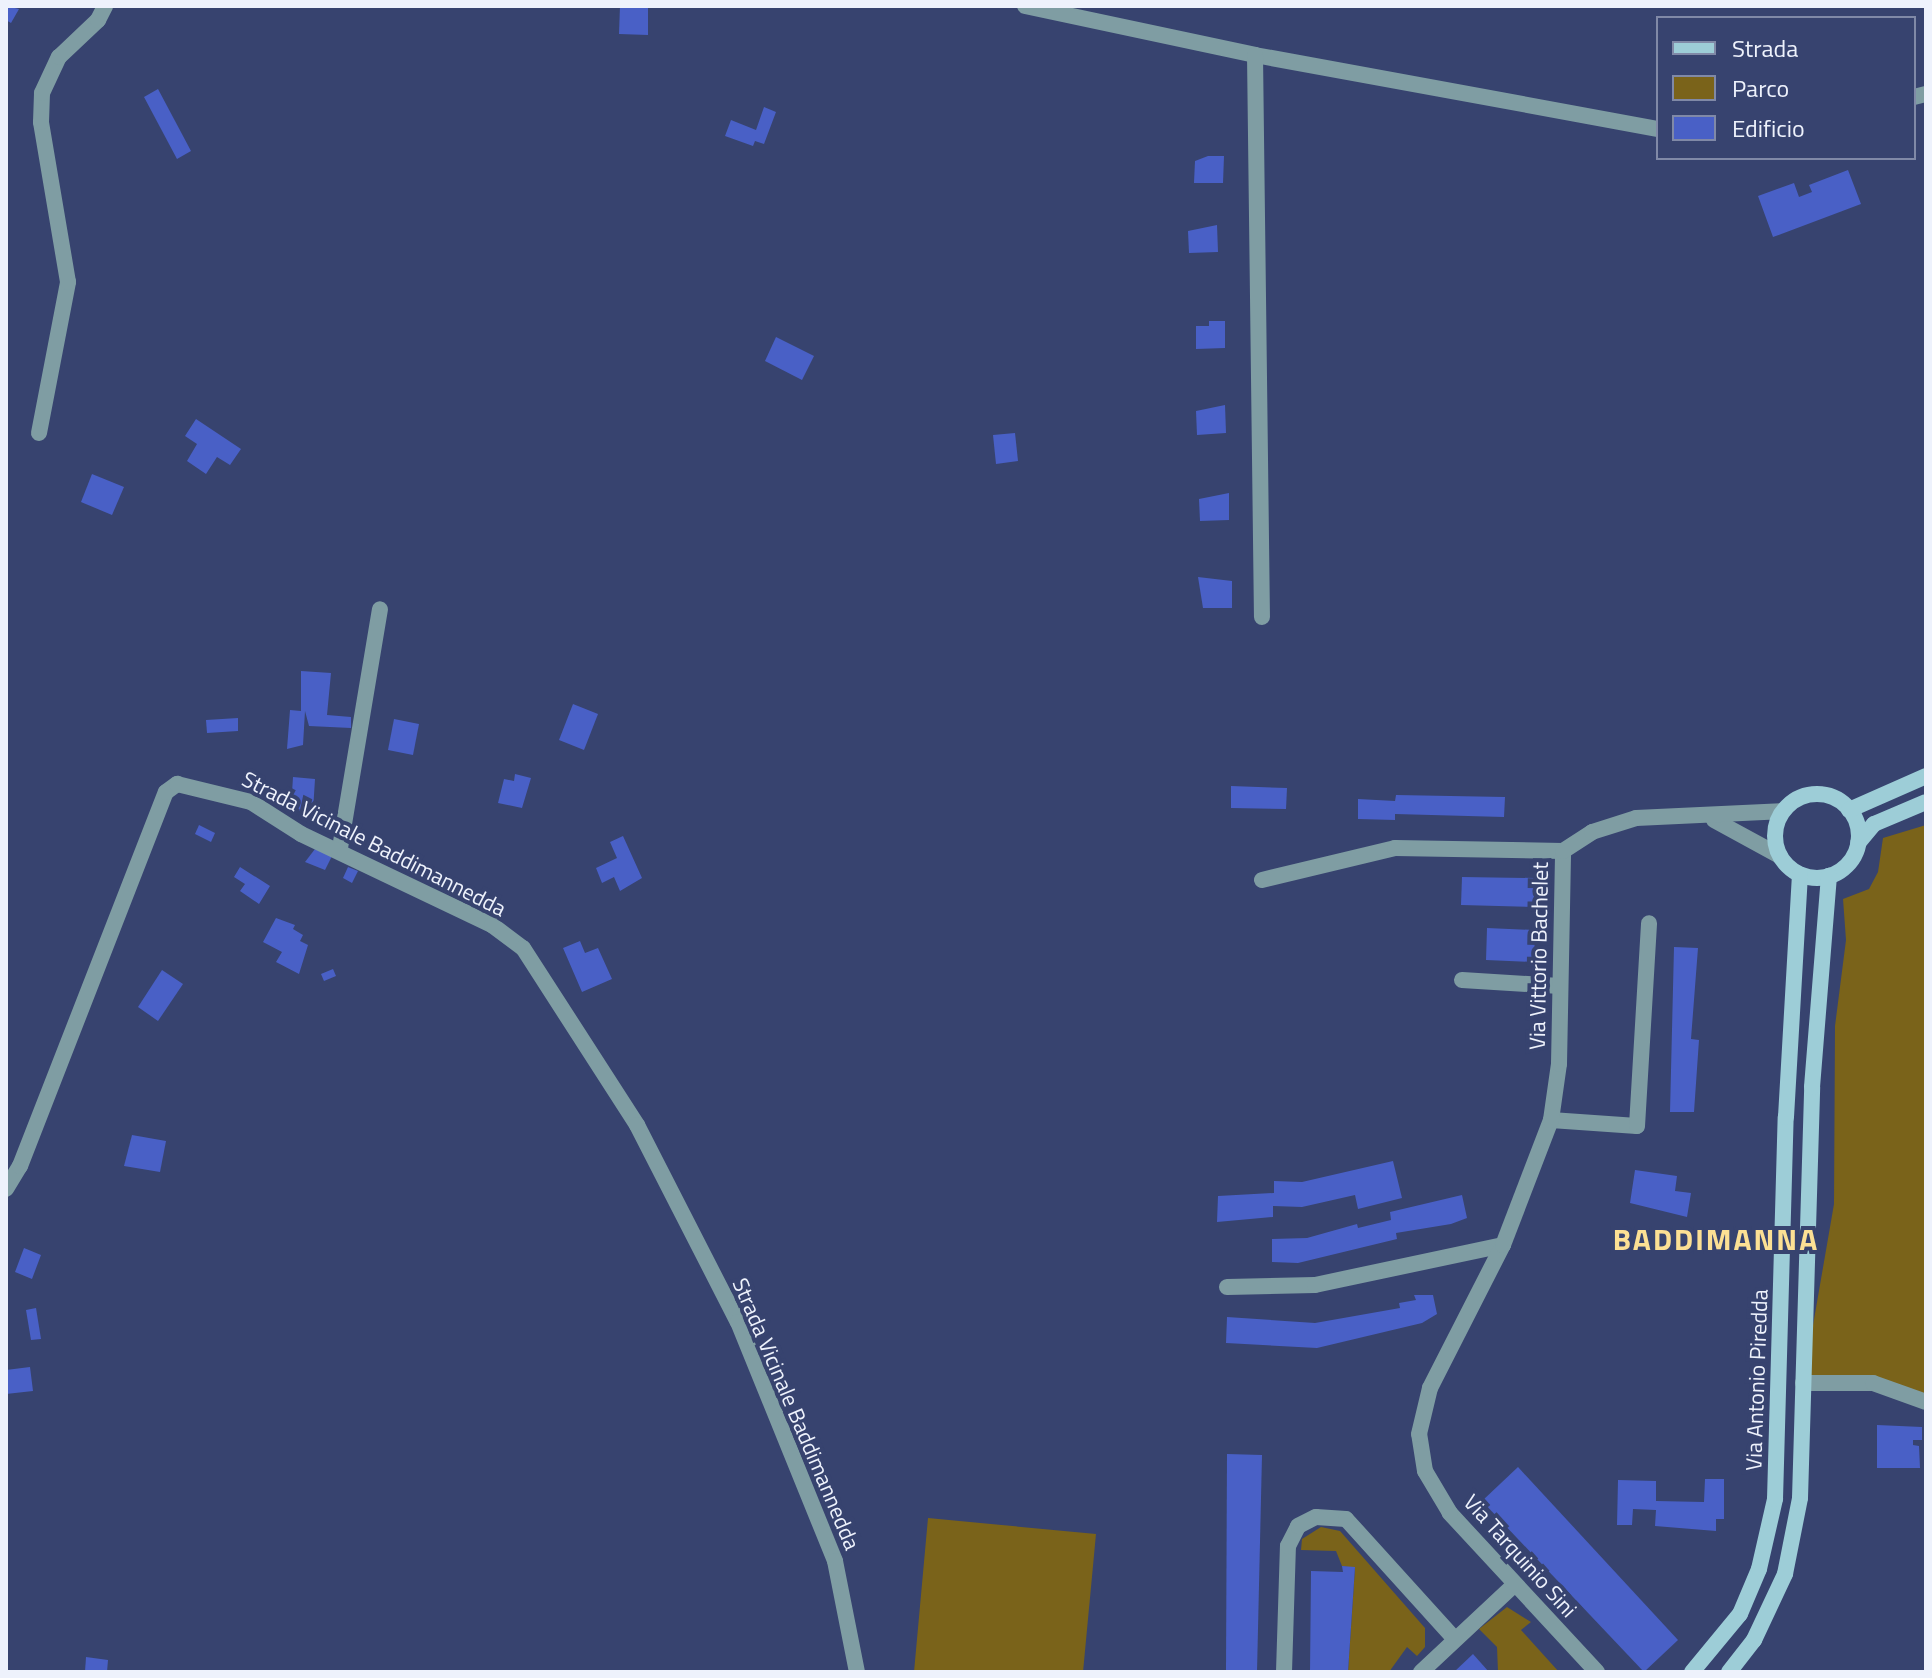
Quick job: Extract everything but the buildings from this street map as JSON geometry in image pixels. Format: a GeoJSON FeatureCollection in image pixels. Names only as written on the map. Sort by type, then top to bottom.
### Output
{"type":"FeatureCollection","features":[{"type":"Feature","properties":{"kind":"street"},"geometry":{"type":"LineString","coordinates":[[39,433],[68,282],[41,122],[42,93],[59,57],[98,20],[105,6]]}},
{"type":"Feature","properties":{"kind":"street"},"geometry":{"type":"LineString","coordinates":[[1025,6],[1255,55],[1656,129]]}},
{"type":"Feature","properties":{"kind":"street"},"geometry":{"type":"LineString","coordinates":[[1255,55],[1262,617]]}},
{"type":"Feature","properties":{"kind":"street"},"geometry":{"type":"LineString","coordinates":[[340,848],[380,609]]}},
{"type":"Feature","properties":{"kind":"street"},"geometry":{"type":"LineString","coordinates":[[1849,810],[1926,776]]}},
{"type":"Feature","properties":{"kind":"street","name":"Strada Vicinale Baddimannedda"},"geometry":{"type":"LineString","coordinates":[[6,1189],[20,1166],[166,792],[177,784],[251,802],[301,834],[340,848],[492,925],[523,948],[637,1125],[738,1322],[835,1561],[857,1672]]}},
{"type":"Feature","properties":{"kind":"street"},"geometry":{"type":"LineString","coordinates":[[1858,843],[1849,810],[1840,801],[1815,794],[1791,802],[1782,811],[1775,833],[1780,856],[1800,874],[1829,876],[1848,863],[1858,843],[1874,824],[1926,802]]}},
{"type":"Feature","properties":{"kind":"street","name":"Via Vittorio Bachelet"},"geometry":{"type":"LineString","coordinates":[[1503,1245],[1551,1120],[1559,1064],[1563,851],[1592,832],[1636,818],[1709,817],[1782,811]]}},
{"type":"Feature","properties":{"kind":"street","name":"Via Vittorio Bachelet"},"geometry":{"type":"LineString","coordinates":[[1709,817],[1780,856]]}},
{"type":"Feature","properties":{"kind":"street"},"geometry":{"type":"LineString","coordinates":[[1262,880],[1395,848],[1563,851]]}},
{"type":"Feature","properties":{"kind":"street","name":"Via Antonio Piredda"},"geometry":{"type":"LineString","coordinates":[[1692,1672],[1740,1614],[1759,1569],[1775,1499],[1786,1117],[1800,874]]}},
{"type":"Feature","properties":{"kind":"street","name":"Via Antonio Piredda"},"geometry":{"type":"LineString","coordinates":[[1729,1672],[1754,1640],[1785,1574],[1800,1498],[1812,1087],[1829,876]]}},
{"type":"Feature","properties":{"kind":"street"},"geometry":{"type":"LineString","coordinates":[[1551,1120],[1637,1126],[1649,923]]}},
{"type":"Feature","properties":{"kind":"street"},"geometry":{"type":"LineString","coordinates":[[1462,980],[1560,986]]}},
{"type":"Feature","properties":{"kind":"street"},"geometry":{"type":"LineString","coordinates":[[1227,1287],[1315,1285],[1503,1245]]}},
{"type":"Feature","properties":{"kind":"street","name":"Via Tarquinio Sini"},"geometry":{"type":"LineString","coordinates":[[1503,1245],[1430,1388],[1419,1434],[1425,1471],[1450,1513],[1595,1671]]}},
{"type":"Feature","properties":{"kind":"street"},"geometry":{"type":"LineString","coordinates":[[1803,1383],[1873,1383],[1926,1402]]}},
{"type":"Feature","properties":{"kind":"street"},"geometry":{"type":"LineString","coordinates":[[1284,1672],[1288,1546],[1298,1526],[1316,1517],[1346,1519],[1455,1639]]}},
{"type":"Feature","properties":{"kind":"street"},"geometry":{"type":"LineString","coordinates":[[1421,1672],[1514,1585]]}},
{"type":"Feature","properties":{"kind":"street"},"geometry":{"type":"LineString","coordinates":[[1682,1672],[1707,1657]]}},
{"type":"Feature","properties":{"kind":"green space"},"geometry":{"type":"Polygon","coordinates":[[[1926,825],[1926,1402],[1898,1391],[1803,1383],[1834,1204],[1835,1026],[1846,940],[1843,899],[1869,889],[1878,872],[1883,838],[1926,825]]]}},
{"type":"Feature","properties":{"kind":"green space"},"geometry":{"type":"Polygon","coordinates":[[[928,1518],[1096,1534],[1083,1672],[914,1672],[928,1518]]]}},
{"type":"Feature","properties":{"kind":"green space"},"geometry":{"type":"Polygon","coordinates":[[[1321,1527],[1340,1531],[1425,1628],[1425,1647],[1417,1656],[1407,1647],[1389,1672],[1348,1672],[1355,1568],[1342,1566],[1336,1551],[1301,1550],[1302,1539],[1321,1527]]]}},
{"type":"Feature","properties":{"kind":"green space"},"geometry":{"type":"Polygon","coordinates":[[[1507,1607],[1531,1622],[1521,1630],[1559,1672],[1498,1672],[1497,1647],[1479,1629],[1507,1607]]]}},
{"type":"Feature","properties":{"kind":"district","name":"BADDIMANNA"},"geometry":{"type":"Point","coordinates":[1716,1239]}}]}
